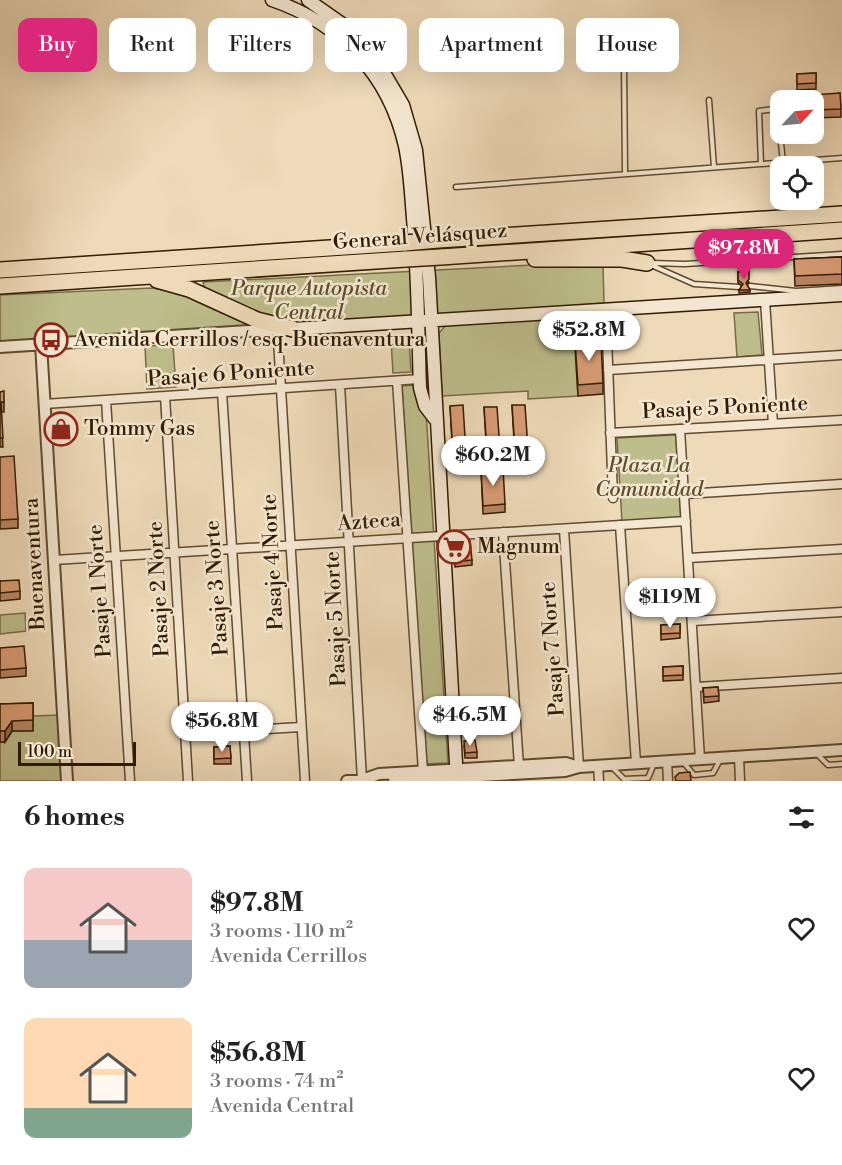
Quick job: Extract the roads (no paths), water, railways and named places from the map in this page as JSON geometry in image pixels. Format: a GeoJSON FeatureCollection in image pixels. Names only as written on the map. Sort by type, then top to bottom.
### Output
{"type":"FeatureCollection","features":[{"type":"Feature","properties":{"kind":"highway","name":"General Velásquez"},"geometry":{"type":"LineString","coordinates":[[0,270],[842,214]]}},
{"type":"Feature","properties":{"kind":"highway","name":"General Velásquez"},"geometry":{"type":"LineString","coordinates":[[0,286],[842,230]]}},
{"type":"Feature","properties":{"kind":"highway"},"geometry":{"type":"LineString","coordinates":[[473,254],[539,260],[622,259],[647,263]]}},
{"type":"Feature","properties":{"kind":"highway"},"geometry":{"type":"LineString","coordinates":[[134,277],[175,284],[257,320],[293,329]]}},
{"type":"Feature","properties":{"kind":"main road"},"geometry":{"type":"LineString","coordinates":[[272,0],[301,11],[335,33],[366,63],[389,99],[407,157],[416,261],[420,380],[425,406],[435,420]]}},
{"type":"Feature","properties":{"kind":"main road"},"geometry":{"type":"LineString","coordinates":[[308,0],[339,21],[367,47],[390,79],[409,120],[418,165],[430,319],[457,776]]}},
{"type":"Feature","properties":{"kind":"main road"},"geometry":{"type":"LineString","coordinates":[[293,329],[842,295]]}},
{"type":"Feature","properties":{"kind":"street"},"geometry":{"type":"LineString","coordinates":[[765,300],[773,424]]}},
{"type":"Feature","properties":{"kind":"street"},"geometry":{"type":"LineString","coordinates":[[606,310],[613,498]]}},
{"type":"Feature","properties":{"kind":"street"},"geometry":{"type":"LineString","coordinates":[[0,347],[293,329]]}},
{"type":"Feature","properties":{"kind":"street","name":"Pasaje 4 Norte"},"geometry":{"type":"LineString","coordinates":[[278,340],[305,781]]}},
{"type":"Feature","properties":{"kind":"street","name":"Buenaventura"},"geometry":{"type":"LineString","coordinates":[[41,344],[67,781]]}},
{"type":"Feature","properties":{"kind":"street"},"geometry":{"type":"LineString","coordinates":[[608,370],[842,355]]}},
{"type":"Feature","properties":{"kind":"street","name":"Pasaje 6 Poniente"},"geometry":{"type":"LineString","coordinates":[[44,404],[420,380]]}},
{"type":"Feature","properties":{"kind":"street"},"geometry":{"type":"LineString","coordinates":[[397,381],[423,772]]}},
{"type":"Feature","properties":{"kind":"street","name":"Pasaje 5 Norte"},"geometry":{"type":"LineString","coordinates":[[340,385],[364,781]]}},
{"type":"Feature","properties":{"kind":"street","name":"Pasaje 3 Norte"},"geometry":{"type":"LineString","coordinates":[[222,392],[247,781]]}},
{"type":"Feature","properties":{"kind":"street","name":"Pasaje 2 Norte"},"geometry":{"type":"LineString","coordinates":[[165,396],[188,781]]}},
{"type":"Feature","properties":{"kind":"street","name":"Pasaje 1 Norte"},"geometry":{"type":"LineString","coordinates":[[106,400],[130,781]]}},
{"type":"Feature","properties":{"kind":"street","name":"Pasaje 5 Poniente"},"geometry":{"type":"LineString","coordinates":[[610,433],[842,420]]}},
{"type":"Feature","properties":{"kind":"street"},"geometry":{"type":"LineString","coordinates":[[680,429],[700,759]]}},
{"type":"Feature","properties":{"kind":"street"},"geometry":{"type":"LineString","coordinates":[[685,494],[842,484]]}},
{"type":"Feature","properties":{"kind":"street","name":"Azteca"},"geometry":{"type":"LineString","coordinates":[[54,560],[686,521]]}},
{"type":"Feature","properties":{"kind":"street"},"geometry":{"type":"LineString","coordinates":[[620,525],[636,763]]}},
{"type":"Feature","properties":{"kind":"street","name":"Pasaje 7 Norte"},"geometry":{"type":"LineString","coordinates":[[564,529],[579,767]]}},
{"type":"Feature","properties":{"kind":"street"},"geometry":{"type":"LineString","coordinates":[[503,532],[516,774]]}},
{"type":"Feature","properties":{"kind":"street"},"geometry":{"type":"LineString","coordinates":[[689,558],[842,549]]}},
{"type":"Feature","properties":{"kind":"street"},"geometry":{"type":"LineString","coordinates":[[693,621],[842,612]]}},
{"type":"Feature","properties":{"kind":"street"},"geometry":{"type":"LineString","coordinates":[[697,687],[842,678]]}},
{"type":"Feature","properties":{"kind":"street"},"geometry":{"type":"LineString","coordinates":[[185,734],[301,727]]}},
{"type":"Feature","properties":{"kind":"street"},"geometry":{"type":"LineString","coordinates":[[394,781],[516,774],[530,777],[579,767],[842,750]]}},
{"type":"Feature","properties":{"kind":"street"},"geometry":{"type":"LineString","coordinates":[[739,757],[740,781]]}},
{"type":"Feature","properties":{"kind":"street"},"geometry":{"type":"LineString","coordinates":[[661,761],[668,781]]}},
{"type":"Feature","properties":{"kind":"street"},"geometry":{"type":"LineString","coordinates":[[347,781],[364,781],[374,775],[423,772],[482,779],[566,764],[579,767]]}},
{"type":"Feature","properties":{"kind":"street"},"geometry":{"type":"LineString","coordinates":[[599,781],[604,765]]}},
{"type":"Feature","properties":{"kind":"lane"},"geometry":{"type":"LineString","coordinates":[[624,72],[625,173]]}},
{"type":"Feature","properties":{"kind":"lane"},"geometry":{"type":"LineString","coordinates":[[709,100],[714,167]]}},
{"type":"Feature","properties":{"kind":"lane"},"geometry":{"type":"LineString","coordinates":[[761,164],[759,111],[770,110]]}},
{"type":"Feature","properties":{"kind":"lane"},"geometry":{"type":"LineString","coordinates":[[824,159],[842,158]]}},
{"type":"Feature","properties":{"kind":"lane"},"geometry":{"type":"LineString","coordinates":[[456,187],[770,163]]}},
{"type":"Feature","properties":{"kind":"lane"},"geometry":{"type":"LineString","coordinates":[[647,263],[685,264],[842,254]]}},
{"type":"Feature","properties":{"kind":"lane"},"geometry":{"type":"LineString","coordinates":[[647,263],[694,284],[739,287]]}},
{"type":"Feature","properties":{"kind":"lane"},"geometry":{"type":"LineString","coordinates":[[750,286],[796,291],[842,288]]}},
{"type":"Feature","properties":{"kind":"lane"},"geometry":{"type":"LineString","coordinates":[[815,752],[828,765],[842,764]]}},
{"type":"Feature","properties":{"kind":"lane"},"geometry":{"type":"LineString","coordinates":[[682,760],[694,775],[713,773],[721,758]]}},
{"type":"Feature","properties":{"kind":"lane"},"geometry":{"type":"LineString","coordinates":[[604,765],[624,779],[648,778],[661,761]]}},
{"type":"Feature","properties":{"kind":"place","name":"Avenida Cerrillos / esq. Buenaventura"},"geometry":{"type":"Point","coordinates":[51,340]}},
{"type":"Feature","properties":{"kind":"place","name":"Tommy Gas"},"geometry":{"type":"Point","coordinates":[61,429]}},
{"type":"Feature","properties":{"kind":"place","name":"Magnum"},"geometry":{"type":"Point","coordinates":[454,547]}},
{"type":"Feature","properties":{"kind":"park label","name":"Parque Autopista Central"},"geometry":{"type":"Point","coordinates":[309,301]}},
{"type":"Feature","properties":{"kind":"park label","name":"Plaza La Comunidad"},"geometry":{"type":"Point","coordinates":[649,478]}}]}
